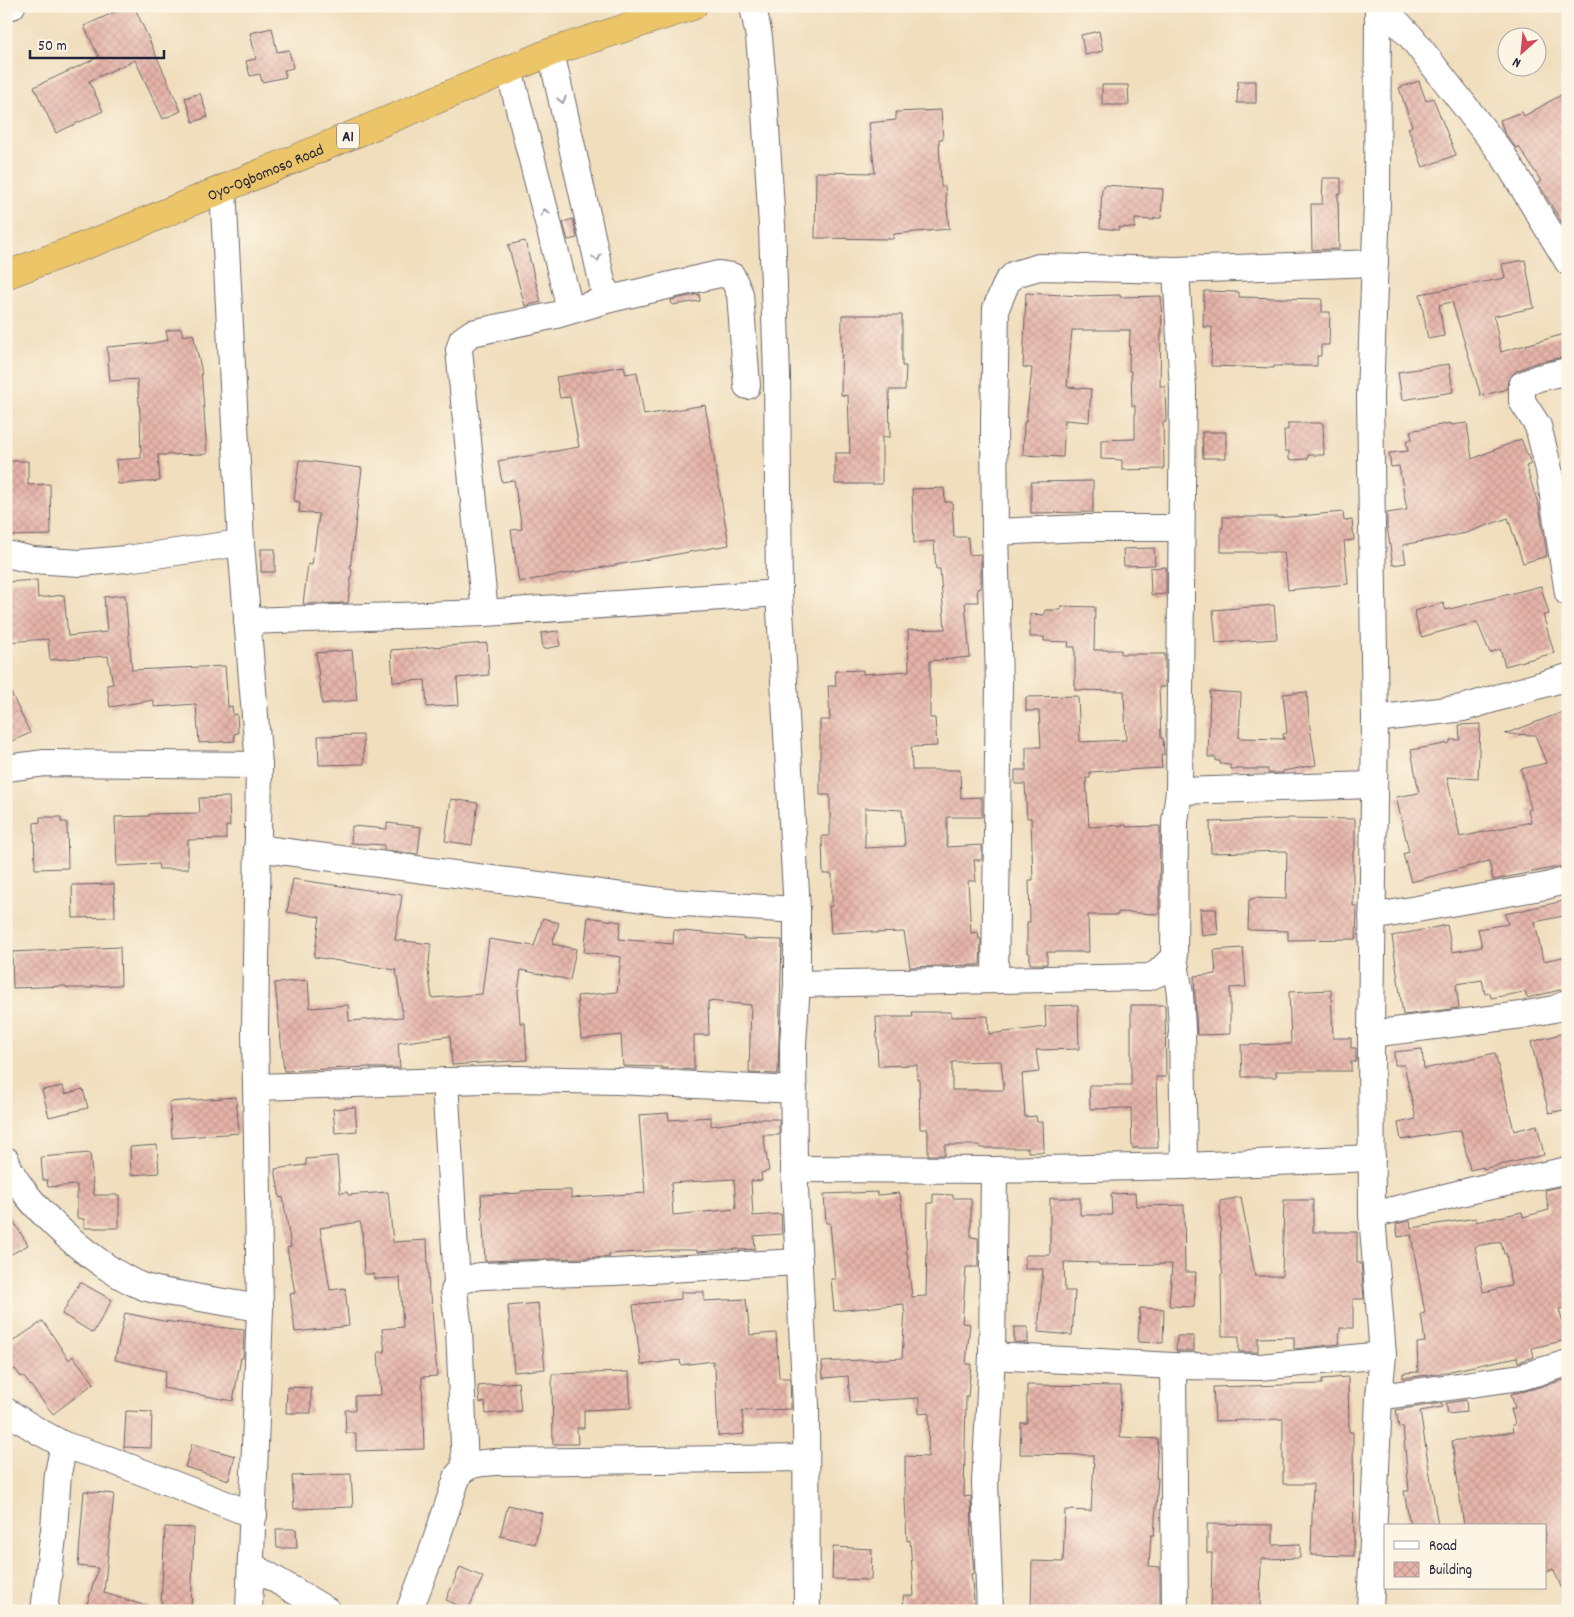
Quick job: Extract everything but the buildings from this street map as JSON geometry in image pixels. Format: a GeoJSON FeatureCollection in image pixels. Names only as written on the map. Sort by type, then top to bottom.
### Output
{"type":"FeatureCollection","features":[{"type":"Feature","properties":{"kind":"highway","name":"Oyo-Ogbomoso Road"},"geometry":{"type":"LineString","coordinates":[[6,275],[110,236],[551,52],[692,6]]}},
{"type":"Feature","properties":{"kind":"street"},"geometry":{"type":"LineString","coordinates":[[6,7],[12,6]]}},
{"type":"Feature","properties":{"kind":"street"},"geometry":{"type":"LineString","coordinates":[[753,6],[764,94],[772,226],[777,376],[778,593],[797,910],[797,984],[793,1044],[794,1169],[806,1405],[807,1611]]}},
{"type":"Feature","properties":{"kind":"street"},"geometry":{"type":"LineString","coordinates":[[1378,8],[1396,21],[1412,38],[1504,155],[1568,262]]}},
{"type":"Feature","properties":{"kind":"street"},"geometry":{"type":"LineString","coordinates":[[1370,1611],[1379,1398],[1383,1355],[1372,1215],[1371,1034],[1375,719],[1370,397],[1377,202],[1378,8]]}},
{"type":"Feature","properties":{"kind":"street"},"geometry":{"type":"LineString","coordinates":[[551,52],[603,286],[610,299]]}},
{"type":"Feature","properties":{"kind":"street"},"geometry":{"type":"LineString","coordinates":[[509,69],[567,297],[568,311]]}},
{"type":"Feature","properties":{"kind":"street"},"geometry":{"type":"LineString","coordinates":[[223,188],[241,543],[256,708],[259,765],[255,1030],[260,1308],[254,1515],[249,1611]]}},
{"type":"Feature","properties":{"kind":"street"},"geometry":{"type":"LineString","coordinates":[[995,980],[999,684],[994,423],[996,308],[1008,282],[1015,274],[1039,267],[1176,270],[1375,264]]}},
{"type":"Feature","properties":{"kind":"street"},"geometry":{"type":"LineString","coordinates":[[1176,270],[1183,389],[1179,790],[1175,822],[1174,957],[1180,994],[1182,1029],[1184,1166]]}},
{"type":"Feature","properties":{"kind":"street"},"geometry":{"type":"LineString","coordinates":[[485,613],[459,350],[462,340],[472,333],[568,311],[610,299],[719,274],[732,276],[740,294],[747,386]]}},
{"type":"Feature","properties":{"kind":"street"},"geometry":{"type":"LineString","coordinates":[[1568,371],[1538,378],[1522,385],[1522,401],[1538,426],[1549,470],[1568,593]]}},
{"type":"Feature","properties":{"kind":"street"},"geometry":{"type":"LineString","coordinates":[[995,532],[1084,528],[1182,528]]}},
{"type":"Feature","properties":{"kind":"street"},"geometry":{"type":"LineString","coordinates":[[6,554],[33,560],[80,563],[126,559],[241,543]]}},
{"type":"Feature","properties":{"kind":"street"},"geometry":{"type":"LineString","coordinates":[[247,622],[485,613],[778,593]]}},
{"type":"Feature","properties":{"kind":"street"},"geometry":{"type":"LineString","coordinates":[[1375,719],[1463,708],[1568,677]]}},
{"type":"Feature","properties":{"kind":"street"},"geometry":{"type":"LineString","coordinates":[[6,768],[45,763],[259,765]]}},
{"type":"Feature","properties":{"kind":"street"},"geometry":{"type":"LineString","coordinates":[[1179,790],[1374,784]]}},
{"type":"Feature","properties":{"kind":"street"},"geometry":{"type":"LineString","coordinates":[[258,848],[668,902],[797,910]]}},
{"type":"Feature","properties":{"kind":"street"},"geometry":{"type":"LineString","coordinates":[[1372,917],[1546,886],[1568,880]]}},
{"type":"Feature","properties":{"kind":"street"},"geometry":{"type":"LineString","coordinates":[[797,984],[1149,977],[1158,972],[1174,957]]}},
{"type":"Feature","properties":{"kind":"street"},"geometry":{"type":"LineString","coordinates":[[1371,1034],[1522,1015],[1554,1009],[1568,1004]]}},
{"type":"Feature","properties":{"kind":"street"},"geometry":{"type":"LineString","coordinates":[[256,1087],[517,1079],[794,1090]]}},
{"type":"Feature","properties":{"kind":"street"},"geometry":{"type":"LineString","coordinates":[[445,1081],[457,1283],[454,1291],[459,1330],[465,1467]]}},
{"type":"Feature","properties":{"kind":"street"},"geometry":{"type":"LineString","coordinates":[[794,1169],[994,1170],[1184,1166],[1372,1158]]}},
{"type":"Feature","properties":{"kind":"street"},"geometry":{"type":"LineString","coordinates":[[6,1160],[25,1192],[46,1216],[85,1250],[125,1279],[164,1292],[260,1308]]}},
{"type":"Feature","properties":{"kind":"street"},"geometry":{"type":"LineString","coordinates":[[990,1611],[985,1482],[992,1356],[994,1170]]}},
{"type":"Feature","properties":{"kind":"street"},"geometry":{"type":"LineString","coordinates":[[1372,1215],[1477,1189],[1568,1170]]}},
{"type":"Feature","properties":{"kind":"street"},"geometry":{"type":"LineString","coordinates":[[457,1283],[480,1276],[614,1272],[799,1262]]}},
{"type":"Feature","properties":{"kind":"street"},"geometry":{"type":"LineString","coordinates":[[992,1356],[1173,1366],[1260,1367],[1383,1355]]}},
{"type":"Feature","properties":{"kind":"street"},"geometry":{"type":"LineString","coordinates":[[1379,1398],[1521,1377],[1568,1363]]}},
{"type":"Feature","properties":{"kind":"street"},"geometry":{"type":"LineString","coordinates":[[1173,1366],[1175,1611]]}},
{"type":"Feature","properties":{"kind":"street"},"geometry":{"type":"LineString","coordinates":[[6,1411],[64,1445],[108,1459],[254,1515]]}},
{"type":"Feature","properties":{"kind":"street"},"geometry":{"type":"LineString","coordinates":[[44,1611],[54,1529],[58,1473],[64,1445]]}},
{"type":"Feature","properties":{"kind":"street"},"geometry":{"type":"LineString","coordinates":[[409,1611],[431,1555],[458,1475],[465,1467],[495,1462],[805,1458]]}},
{"type":"Feature","properties":{"kind":"street"},"geometry":{"type":"LineString","coordinates":[[251,1565],[328,1611]]}}]}
